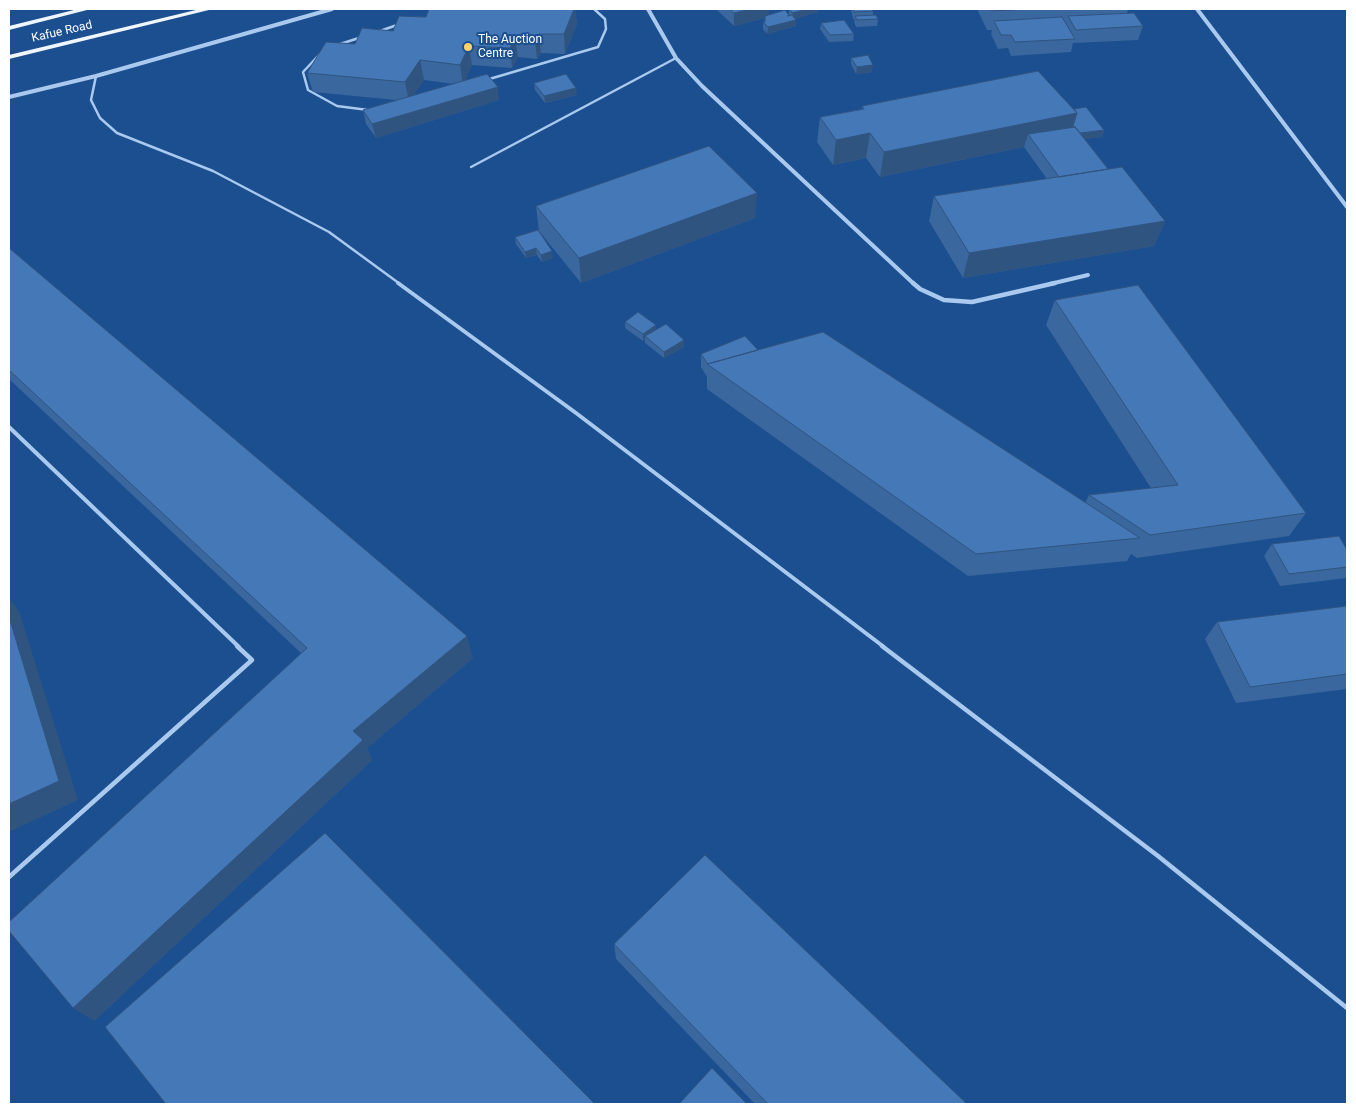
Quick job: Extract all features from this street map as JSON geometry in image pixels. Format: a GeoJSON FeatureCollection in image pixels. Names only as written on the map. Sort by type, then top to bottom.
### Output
{"type":"FeatureCollection","features":[{"type":"Feature","properties":{"kind":"main road","name":"Kafue Road"},"geometry":{"type":"LineString","coordinates":[[9,28],[87,9]]}},
{"type":"Feature","properties":{"kind":"main road","name":"Kafue Road"},"geometry":{"type":"LineString","coordinates":[[9,57],[209,9]]}},
{"type":"Feature","properties":{"kind":"street"},"geometry":{"type":"LineString","coordinates":[[9,97],[96,76],[332,9]]}},
{"type":"Feature","properties":{"kind":"street"},"geometry":{"type":"LineString","coordinates":[[648,9],[676,58],[739,122],[920,289],[944,300],[972,302],[1088,275]]}},
{"type":"Feature","properties":{"kind":"street"},"geometry":{"type":"LineString","coordinates":[[1197,9],[1347,207]]}},
{"type":"Feature","properties":{"kind":"lane"},"geometry":{"type":"LineString","coordinates":[[477,83],[598,47],[606,29],[605,19],[594,9]]}},
{"type":"Feature","properties":{"kind":"lane"},"geometry":{"type":"LineString","coordinates":[[379,31],[406,23]]}},
{"type":"Feature","properties":{"kind":"lane"},"geometry":{"type":"LineString","coordinates":[[335,46],[370,34]]}},
{"type":"Feature","properties":{"kind":"lane"},"geometry":{"type":"LineString","coordinates":[[327,51],[318,56],[303,72],[308,90],[336,106],[364,110],[372,109]]}},
{"type":"Feature","properties":{"kind":"lane"},"geometry":{"type":"LineString","coordinates":[[471,167],[676,58]]}},
{"type":"Feature","properties":{"kind":"lane"},"geometry":{"type":"LineString","coordinates":[[96,76],[91,100],[100,118],[117,133],[213,171],[329,232],[576,413],[1158,856],[1347,1008]]}},
{"type":"Feature","properties":{"kind":"lane"},"geometry":{"type":"LineString","coordinates":[[9,427],[252,660],[9,877]]}},
{"type":"Feature","properties":{"kind":"building"},"geometry":{"type":"Polygon","coordinates":[[[429,9],[574,9],[564,34],[539,34],[535,40],[515,37],[510,48],[469,46],[460,65],[420,60],[405,82],[307,73],[326,42],[355,44],[362,28],[393,31],[399,16],[426,17],[429,9]]]}},
{"type":"Feature","properties":{"kind":"building"},"geometry":{"type":"Polygon","coordinates":[[[730,9],[750,9],[734,13],[730,9]]]}},
{"type":"Feature","properties":{"kind":"building"},"geometry":{"type":"Polygon","coordinates":[[[807,9],[793,13],[789,10],[807,9]]]}},
{"type":"Feature","properties":{"kind":"building"},"geometry":{"type":"Polygon","coordinates":[[[853,9],[872,9],[873,11],[854,12],[853,9]]]}},
{"type":"Feature","properties":{"kind":"building"},"geometry":{"type":"Polygon","coordinates":[[[991,9],[1027,9],[992,11],[991,9]]]}},
{"type":"Feature","properties":{"kind":"building"},"geometry":{"type":"Polygon","coordinates":[[[785,10],[789,15],[787,16],[792,15],[796,20],[768,27],[763,22],[765,22],[765,16],[785,10]]]}},
{"type":"Feature","properties":{"kind":"building"},"geometry":{"type":"Polygon","coordinates":[[[1134,13],[1143,26],[1076,30],[1068,16],[1134,13]]]}},
{"type":"Feature","properties":{"kind":"building"},"geometry":{"type":"Polygon","coordinates":[[[876,15],[878,19],[857,20],[855,16],[876,15]]]}},
{"type":"Feature","properties":{"kind":"building"},"geometry":{"type":"Polygon","coordinates":[[[1062,17],[1075,39],[1015,42],[1011,35],[1001,35],[994,21],[1062,17]]]}},
{"type":"Feature","properties":{"kind":"building"},"geometry":{"type":"Polygon","coordinates":[[[844,20],[854,34],[830,35],[821,23],[844,20]]]}},
{"type":"Feature","properties":{"kind":"building"},"geometry":{"type":"Polygon","coordinates":[[[868,55],[873,65],[857,67],[851,58],[868,55]]]}},
{"type":"Feature","properties":{"kind":"building"},"geometry":{"type":"Polygon","coordinates":[[[1038,71],[1077,113],[884,152],[870,133],[836,140],[820,117],[864,109],[862,106],[1038,71]]]}},
{"type":"Feature","properties":{"kind":"building"},"geometry":{"type":"Polygon","coordinates":[[[487,74],[498,87],[372,124],[363,110],[487,74]]]}},
{"type":"Feature","properties":{"kind":"building"},"geometry":{"type":"Polygon","coordinates":[[[566,74],[576,88],[544,96],[534,83],[566,74]]]}},
{"type":"Feature","properties":{"kind":"building"},"geometry":{"type":"Polygon","coordinates":[[[1086,107],[1104,130],[1080,133],[1073,126],[1077,113],[1074,109],[1086,107]]]}},
{"type":"Feature","properties":{"kind":"building"},"geometry":{"type":"Polygon","coordinates":[[[1075,127],[1108,169],[1059,177],[1028,134],[1075,127]]]}},
{"type":"Feature","properties":{"kind":"building"},"geometry":{"type":"Polygon","coordinates":[[[709,146],[757,193],[579,258],[536,206],[709,146]]]}},
{"type":"Feature","properties":{"kind":"building"},"geometry":{"type":"Polygon","coordinates":[[[1122,167],[1165,221],[969,253],[934,196],[1122,167]]]}},
{"type":"Feature","properties":{"kind":"building"},"geometry":{"type":"Polygon","coordinates":[[[538,230],[552,251],[541,255],[536,248],[525,252],[515,237],[538,230]]]}},
{"type":"Feature","properties":{"kind":"building"},"geometry":{"type":"Polygon","coordinates":[[[9,248],[467,636],[353,731],[363,740],[73,1008],[9,931],[9,922],[307,648],[9,370],[9,248]]]}},
{"type":"Feature","properties":{"kind":"building"},"geometry":{"type":"Polygon","coordinates":[[[1138,285],[1306,513],[1150,535],[1089,495],[1178,485],[1055,300],[1138,285]]]}},
{"type":"Feature","properties":{"kind":"building"},"geometry":{"type":"Polygon","coordinates":[[[638,312],[656,325],[643,334],[625,322],[638,312]]]}},
{"type":"Feature","properties":{"kind":"building"},"geometry":{"type":"Polygon","coordinates":[[[666,324],[684,340],[664,352],[645,336],[666,324]]]}},
{"type":"Feature","properties":{"kind":"building"},"geometry":{"type":"Polygon","coordinates":[[[823,332],[1140,538],[976,554],[707,364],[823,332]]]}},
{"type":"Feature","properties":{"kind":"building"},"geometry":{"type":"Polygon","coordinates":[[[745,336],[758,350],[708,364],[701,354],[745,336]]]}},
{"type":"Feature","properties":{"kind":"building"},"geometry":{"type":"Polygon","coordinates":[[[1339,536],[1347,550],[1347,567],[1289,574],[1272,544],[1339,536]]]}},
{"type":"Feature","properties":{"kind":"building"},"geometry":{"type":"Polygon","coordinates":[[[1347,606],[1347,674],[1250,687],[1217,622],[1347,606]]]}},
{"type":"Feature","properties":{"kind":"building"},"geometry":{"type":"Polygon","coordinates":[[[9,617],[59,781],[9,804],[9,617]]]}},
{"type":"Feature","properties":{"kind":"building"},"geometry":{"type":"Polygon","coordinates":[[[325,833],[595,1104],[166,1104],[105,1027],[325,833]]]}},
{"type":"Feature","properties":{"kind":"building"},"geometry":{"type":"Polygon","coordinates":[[[705,855],[967,1104],[768,1104],[614,944],[705,855]]]}},
{"type":"Feature","properties":{"kind":"building"},"geometry":{"type":"Polygon","coordinates":[[[712,1068],[747,1104],[679,1104],[712,1068]]]}},
{"type":"Feature","properties":{"kind":"place","name":"The Auction Centre"},"geometry":{"type":"Point","coordinates":[468,47]}}]}
